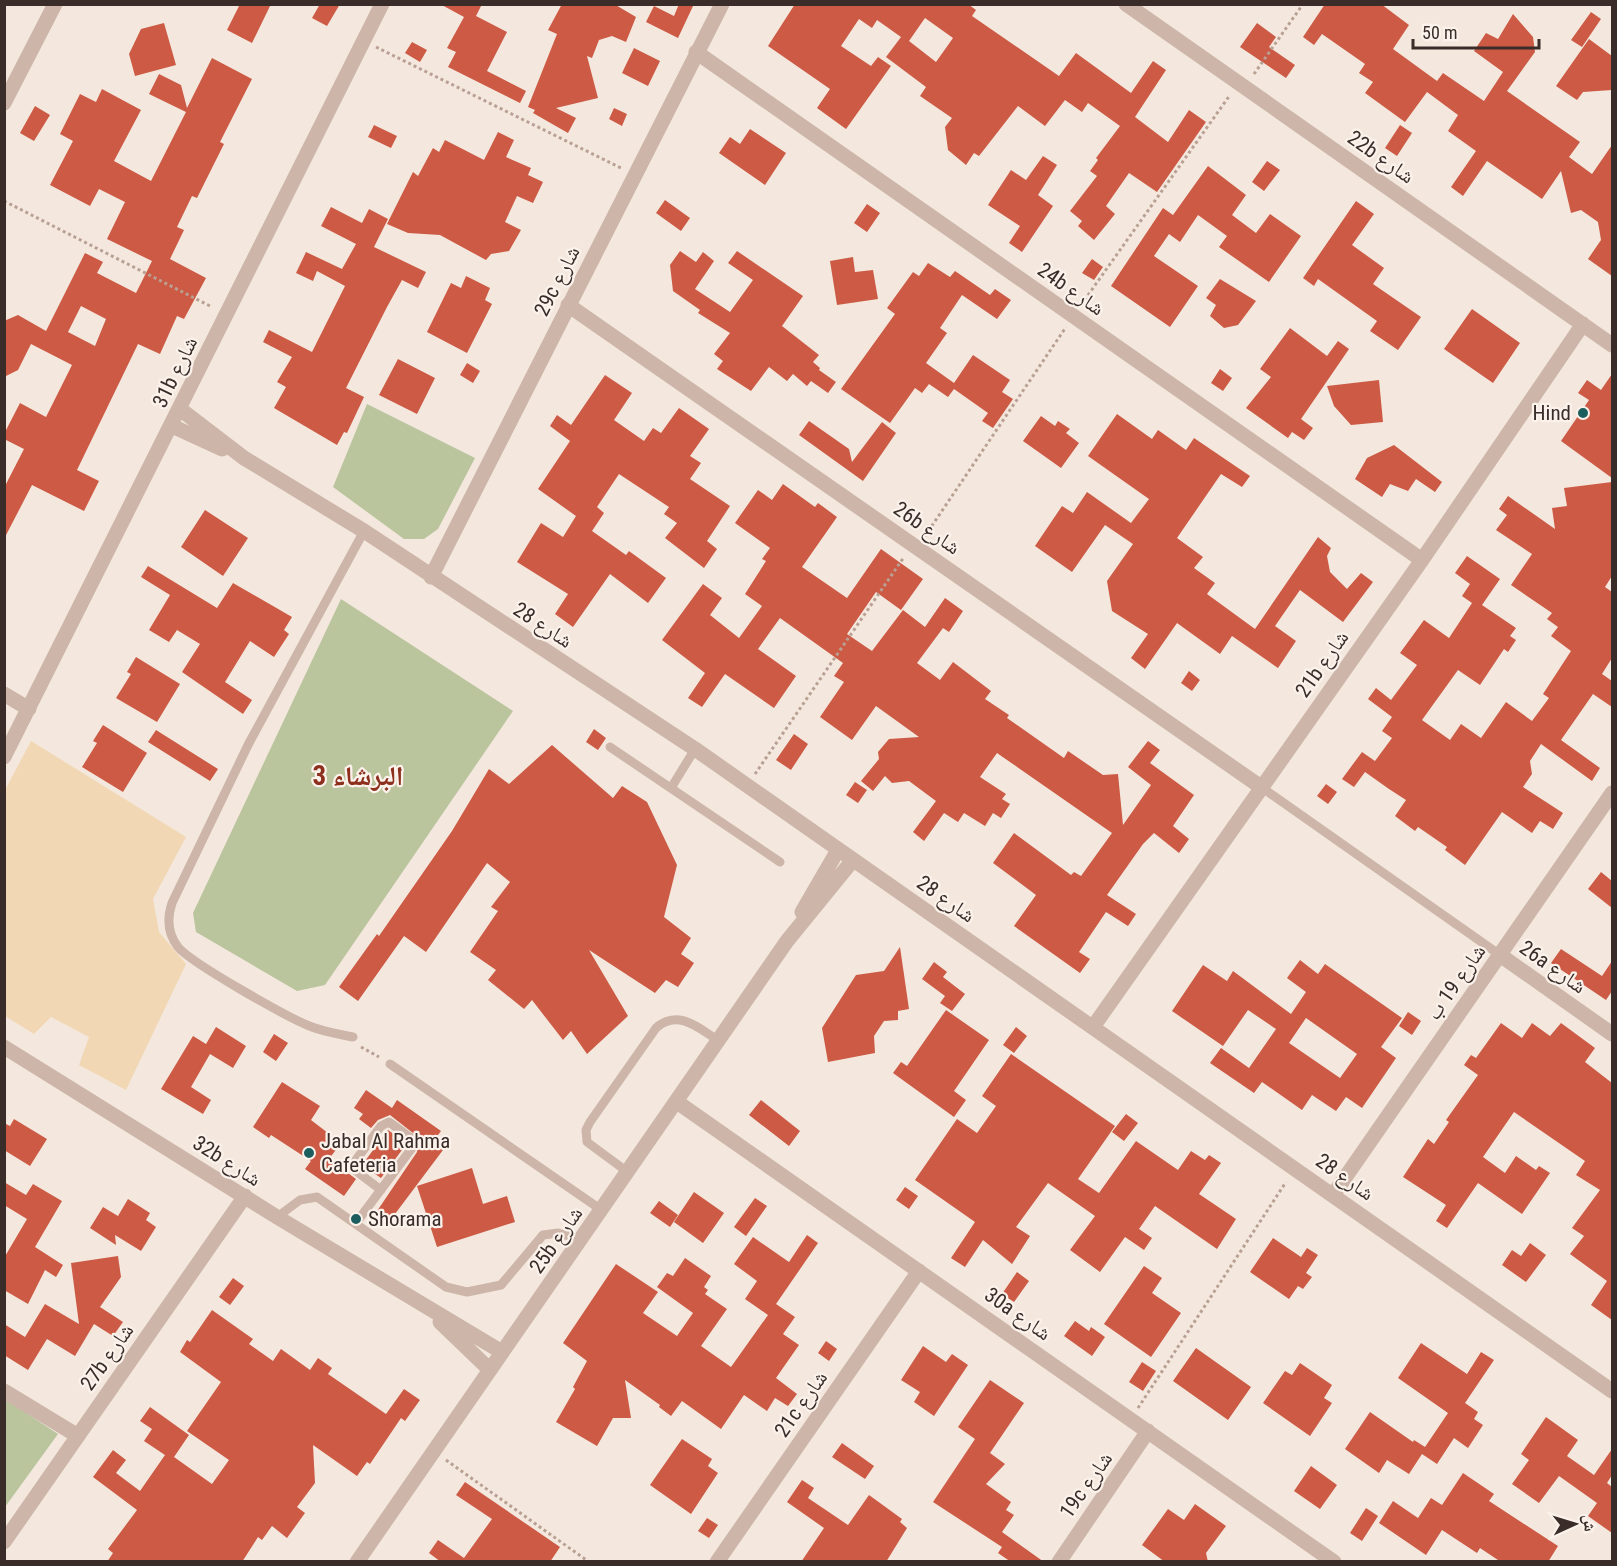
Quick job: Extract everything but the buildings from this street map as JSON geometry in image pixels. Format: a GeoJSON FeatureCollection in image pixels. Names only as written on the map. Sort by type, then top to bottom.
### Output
{"type":"FeatureCollection","features":[{"type":"Feature","properties":{"kind":"street"},"geometry":{"type":"LineString","coordinates":[[4,104],[55,4]]}},
{"type":"Feature","properties":{"kind":"street","name":"31b شارع"},"geometry":{"type":"LineString","coordinates":[[4,757],[382,4]]}},
{"type":"Feature","properties":{"kind":"street","name":"29c شارع"},"geometry":{"type":"LineString","coordinates":[[431,577],[722,4]]}},
{"type":"Feature","properties":{"kind":"street","name":"22b شارع"},"geometry":{"type":"LineString","coordinates":[[1126,4],[1612,345]]}},
{"type":"Feature","properties":{"kind":"street","name":"24b شارع"},"geometry":{"type":"LineString","coordinates":[[696,52],[1422,560]]}},
{"type":"Feature","properties":{"kind":"street","name":"26b شارع"},"geometry":{"type":"LineString","coordinates":[[568,305],[1261,787]]}},
{"type":"Feature","properties":{"kind":"street","name":"21b شارع"},"geometry":{"type":"LineString","coordinates":[[1093,1027],[1422,560],[1583,324]]}},
{"type":"Feature","properties":{"kind":"street","name":"شارع 28"},"geometry":{"type":"LineString","coordinates":[[180,409],[244,458],[364,531],[695,748],[1612,1390]]}},
{"type":"Feature","properties":{"kind":"street","name":"شارع 28"},"geometry":{"type":"LineString","coordinates":[[172,426],[244,458]]}},
{"type":"Feature","properties":{"kind":"street"},"geometry":{"type":"LineString","coordinates":[[4,694],[29,709]]}},
{"type":"Feature","properties":{"kind":"street","name":"شارع 19 ب"},"geometry":{"type":"LineString","coordinates":[[1333,1195],[1612,793]]}},
{"type":"Feature","properties":{"kind":"street","name":"25b شارع"},"geometry":{"type":"LineString","coordinates":[[788,941],[838,850]]}},
{"type":"Feature","properties":{"kind":"street","name":"25b شارع"},"geometry":{"type":"LineString","coordinates":[[357,1562],[502,1352],[583,1240],[788,941],[853,860]]}},
{"type":"Feature","properties":{"kind":"street","name":"26a شارع"},"geometry":{"type":"LineString","coordinates":[[1500,956],[1612,1034]]}},
{"type":"Feature","properties":{"kind":"street","name":"32b شارع"},"geometry":{"type":"LineString","coordinates":[[4,1047],[277,1217],[502,1352]]}},
{"type":"Feature","properties":{"kind":"street","name":"30a شارع"},"geometry":{"type":"LineString","coordinates":[[677,1102],[1335,1562]]}},
{"type":"Feature","properties":{"kind":"street","name":"27b شارع"},"geometry":{"type":"LineString","coordinates":[[4,1542],[245,1196]]}},
{"type":"Feature","properties":{"kind":"street","name":"21c شارع"},"geometry":{"type":"LineString","coordinates":[[717,1562],[919,1271]]}},
{"type":"Feature","properties":{"kind":"street","name":"32b شارع"},"geometry":{"type":"LineString","coordinates":[[428,1308],[490,1370]]}},
{"type":"Feature","properties":{"kind":"street"},"geometry":{"type":"LineString","coordinates":[[4,1391],[78,1436]]}},
{"type":"Feature","properties":{"kind":"street","name":"19c شارع"},"geometry":{"type":"LineString","coordinates":[[1059,1562],[1148,1431]]}},
{"type":"Feature","properties":{"kind":"lane"},"geometry":{"type":"LineString","coordinates":[[353,1037],[299,1022],[191,958],[173,939],[169,921],[172,903],[248,745],[364,531]]}},
{"type":"Feature","properties":{"kind":"lane"},"geometry":{"type":"LineString","coordinates":[[610,747],[780,862]]}},
{"type":"Feature","properties":{"kind":"lane"},"geometry":{"type":"LineString","coordinates":[[671,788],[695,748]]}},
{"type":"Feature","properties":{"kind":"lane"},"geometry":{"type":"LineString","coordinates":[[1261,787],[1500,956]]}},
{"type":"Feature","properties":{"kind":"lane"},"geometry":{"type":"LineString","coordinates":[[629,1173],[587,1142],[585,1130],[590,1122],[660,1024],[675,1018],[686,1020],[719,1041]]}},
{"type":"Feature","properties":{"kind":"lane"},"geometry":{"type":"LineString","coordinates":[[390,1064],[603,1211]]}},
{"type":"Feature","properties":{"kind":"lane"},"geometry":{"type":"LineString","coordinates":[[356,1223],[381,1190],[413,1143],[411,1138],[389,1122],[381,1126],[353,1164],[356,1171],[381,1190]]}},
{"type":"Feature","properties":{"kind":"lane"},"geometry":{"type":"LineString","coordinates":[[277,1217],[300,1200],[311,1196],[322,1199],[446,1287],[462,1292],[501,1285],[543,1235],[558,1233],[583,1240]]}},
{"type":"Feature","properties":{"kind":"path"},"geometry":{"type":"LineString","coordinates":[[1245,88],[1303,4]]}},
{"type":"Feature","properties":{"kind":"path"},"geometry":{"type":"LineString","coordinates":[[364,41],[634,175]]}},
{"type":"Feature","properties":{"kind":"path"},"geometry":{"type":"LineString","coordinates":[[4,201],[227,314]]}},
{"type":"Feature","properties":{"kind":"path"},"geometry":{"type":"LineString","coordinates":[[747,786],[913,544]]}},
{"type":"Feature","properties":{"kind":"path"},"geometry":{"type":"LineString","coordinates":[[342,1035],[390,1064]]}},
{"type":"Feature","properties":{"kind":"path"},"geometry":{"type":"LineString","coordinates":[[1131,1419],[1295,1168]]}},
{"type":"Feature","properties":{"kind":"path"},"geometry":{"type":"LineString","coordinates":[[434,1451],[589,1562]]}},
{"type":"Feature","properties":{"kind":"green space"},"geometry":{"type":"Polygon","coordinates":[[[367,404],[475,458],[438,529],[424,539],[404,539],[333,487],[367,404]]]}},
{"type":"Feature","properties":{"kind":"green space"},"geometry":{"type":"Polygon","coordinates":[[[341,599],[513,711],[325,985],[297,991],[196,932],[193,913],[341,599]]]}},
{"type":"Feature","properties":{"kind":"green space"},"geometry":{"type":"Polygon","coordinates":[[[5,1399],[58,1434],[5,1507],[5,1399]]]}},
{"type":"Feature","properties":{"kind":"sand"},"geometry":{"type":"Polygon","coordinates":[[[31,741],[186,837],[153,899],[159,932],[186,964],[126,1090],[79,1065],[89,1037],[51,1017],[34,1034],[5,1016],[5,790],[31,741]]]}},
{"type":"Feature","properties":{"kind":"place","name":"Hind"},"geometry":{"type":"Point","coordinates":[1583,413]}},
{"type":"Feature","properties":{"kind":"place","name":"Jabal Al Rahma Cafeteria"},"geometry":{"type":"Point","coordinates":[309,1153]}},
{"type":"Feature","properties":{"kind":"place","name":"Shorama"},"geometry":{"type":"Point","coordinates":[356,1219]}},
{"type":"Feature","properties":{"kind":"district","name":"البرشاء 3"},"geometry":{"type":"Point","coordinates":[358,776]}}]}
